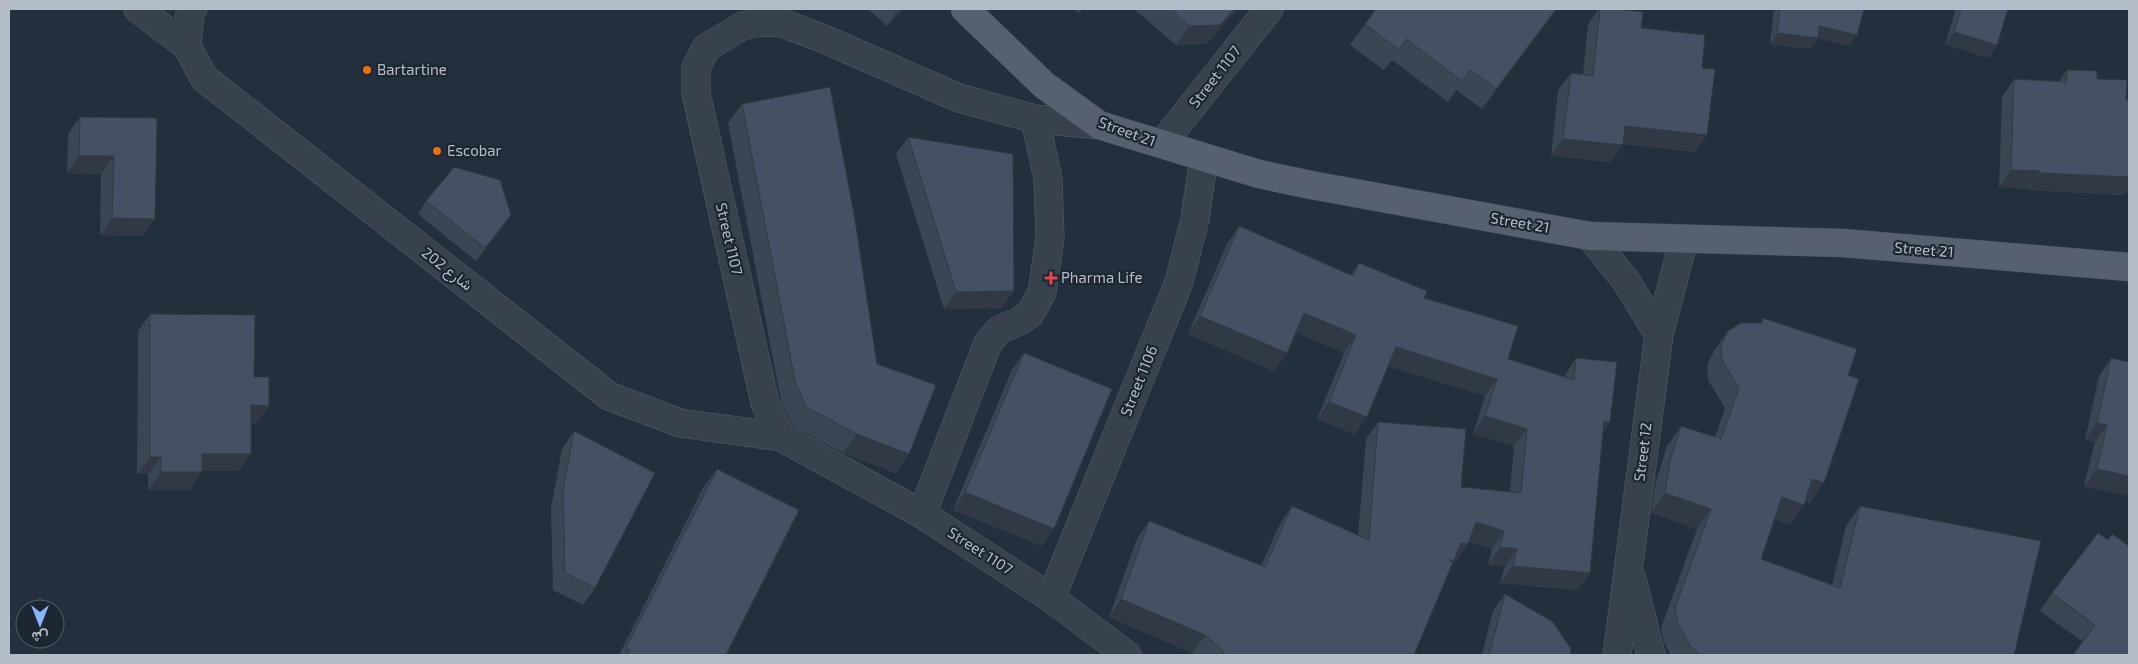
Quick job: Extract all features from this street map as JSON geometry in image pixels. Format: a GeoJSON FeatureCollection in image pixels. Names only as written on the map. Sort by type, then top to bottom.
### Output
{"type":"FeatureCollection","features":[{"type":"Feature","properties":{"kind":"main road","name":"Street 21"},"geometry":{"type":"LineString","coordinates":[[965,9],[1044,85],[1099,125],[1258,174],[1590,236],[1843,243],[2129,267]]}},
{"type":"Feature","properties":{"kind":"street"},"geometry":{"type":"LineString","coordinates":[[138,9],[187,46]]}},
{"type":"Feature","properties":{"kind":"street"},"geometry":{"type":"LineString","coordinates":[[187,46],[190,13],[193,9]]}},
{"type":"Feature","properties":{"kind":"street","name":"Street 1107"},"geometry":{"type":"LineString","coordinates":[[1162,144],[1269,9]]}},
{"type":"Feature","properties":{"kind":"street","name":"Street 1107"},"geometry":{"type":"LineString","coordinates":[[1099,125],[1035,119],[959,98],[824,39],[782,23],[759,22],[742,26],[706,48],[696,68],[696,93],[765,403],[782,437],[922,514],[1051,598],[1127,655]]}},
{"type":"Feature","properties":{"kind":"street","name":"شارع 202"},"geometry":{"type":"LineString","coordinates":[[187,46],[204,78],[609,396],[680,423],[782,437]]}},
{"type":"Feature","properties":{"kind":"street"},"geometry":{"type":"LineString","coordinates":[[922,514],[988,343],[999,330],[1018,322],[1030,314],[1042,292],[1050,238],[1048,179],[1035,119]]}},
{"type":"Feature","properties":{"kind":"street","name":"Street 1106"},"geometry":{"type":"LineString","coordinates":[[1051,598],[1179,282],[1195,219],[1204,158]]}},
{"type":"Feature","properties":{"kind":"street"},"geometry":{"type":"LineString","coordinates":[[1590,236],[1626,281],[1659,335]]}},
{"type":"Feature","properties":{"kind":"street","name":"Street 12"},"geometry":{"type":"LineString","coordinates":[[1617,655],[1659,335],[1684,239]]}},
{"type":"Feature","properties":{"kind":"street","name":"Street 12"},"geometry":{"type":"LineString","coordinates":[[1628,568],[1634,584],[1651,655]]}},
{"type":"Feature","properties":{"kind":"building"},"geometry":{"type":"Polygon","coordinates":[[[1170,9],[1234,9],[1220,25],[1189,26],[1170,9]]]}},
{"type":"Feature","properties":{"kind":"building"},"geometry":{"type":"Polygon","coordinates":[[[1376,9],[1556,9],[1496,89],[1471,70],[1462,81],[1406,39],[1399,50],[1365,24],[1376,9]]]}},
{"type":"Feature","properties":{"kind":"building"},"geometry":{"type":"Polygon","coordinates":[[[1600,9],[1643,12],[1641,28],[1705,35],[1702,68],[1715,69],[1707,135],[1625,126],[1623,145],[1563,139],[1571,73],[1593,76],[1600,9]]]}},
{"type":"Feature","properties":{"kind":"building"},"geometry":{"type":"Polygon","coordinates":[[[1780,9],[1864,9],[1857,35],[1819,26],[1818,38],[1777,33],[1780,9]]]}},
{"type":"Feature","properties":{"kind":"building"},"geometry":{"type":"Polygon","coordinates":[[[1961,9],[2008,9],[1997,45],[1954,32],[1961,9]]]}},
{"type":"Feature","properties":{"kind":"building"},"geometry":{"type":"Polygon","coordinates":[[[2067,70],[2097,71],[2097,79],[2127,80],[2126,100],[2129,100],[2129,177],[2011,170],[2014,79],[2066,82],[2067,70]]]}},
{"type":"Feature","properties":{"kind":"building"},"geometry":{"type":"Polygon","coordinates":[[[830,87],[855,220],[877,364],[936,385],[909,454],[857,434],[806,407],[795,381],[742,104],[830,87]]]}},
{"type":"Feature","properties":{"kind":"building"},"geometry":{"type":"Polygon","coordinates":[[[80,117],[157,118],[155,219],[112,218],[114,156],[79,156],[80,117]]]}},
{"type":"Feature","properties":{"kind":"building"},"geometry":{"type":"Polygon","coordinates":[[[908,137],[1013,154],[1014,291],[956,292],[908,137]]]}},
{"type":"Feature","properties":{"kind":"building"},"geometry":{"type":"Polygon","coordinates":[[[454,167],[500,180],[511,215],[485,248],[426,201],[454,167]]]}},
{"type":"Feature","properties":{"kind":"building"},"geometry":{"type":"Polygon","coordinates":[[[1239,226],[1353,276],[1359,263],[1427,291],[1424,298],[1518,326],[1508,359],[1574,380],[1576,358],[1617,362],[1610,422],[1604,421],[1590,573],[1513,566],[1517,549],[1500,547],[1504,531],[1476,522],[1468,544],[1461,543],[1454,560],[1449,560],[1453,562],[1414,655],[1225,655],[1205,635],[1121,599],[1149,521],[1265,567],[1292,506],[1369,540],[1378,422],[1466,429],[1461,487],[1521,493],[1527,429],[1485,416],[1497,379],[1396,347],[1367,417],[1329,402],[1356,335],[1304,313],[1287,353],[1200,316],[1239,226]]]}},
{"type":"Feature","properties":{"kind":"building"},"geometry":{"type":"Polygon","coordinates":[[[150,314],[255,315],[254,377],[269,377],[269,406],[251,405],[251,454],[202,454],[202,472],[161,472],[161,457],[150,457],[150,314]]]}},
{"type":"Feature","properties":{"kind":"building"},"geometry":{"type":"Polygon","coordinates":[[[1763,318],[1857,349],[1848,375],[1859,379],[1824,483],[1812,479],[1804,505],[1782,497],[1761,559],[1840,588],[1860,506],[2041,541],[2014,655],[1700,655],[1691,647],[1678,623],[1675,608],[1711,509],[1665,493],[1670,461],[1681,426],[1721,439],[1739,388],[1722,360],[1721,345],[1728,331],[1741,323],[1762,323],[1763,318]]]}},
{"type":"Feature","properties":{"kind":"building"},"geometry":{"type":"Polygon","coordinates":[[[1024,353],[1112,389],[1054,529],[965,492],[1024,353]]]}},
{"type":"Feature","properties":{"kind":"building"},"geometry":{"type":"Polygon","coordinates":[[[2111,358],[2129,362],[2129,476],[2097,469],[2107,425],[2097,423],[2111,358]]]}},
{"type":"Feature","properties":{"kind":"building"},"geometry":{"type":"Polygon","coordinates":[[[574,431],[655,473],[595,588],[565,573],[563,491],[574,431]]]}},
{"type":"Feature","properties":{"kind":"building"},"geometry":{"type":"Polygon","coordinates":[[[717,469],[799,510],[726,655],[627,655],[630,650],[626,648],[717,469]]]}},
{"type":"Feature","properties":{"kind":"building"},"geometry":{"type":"Polygon","coordinates":[[[2098,533],[2108,540],[2112,534],[2129,546],[2129,655],[2073,655],[2095,625],[2052,593],[2098,533]]]}},
{"type":"Feature","properties":{"kind":"building"},"geometry":{"type":"Polygon","coordinates":[[[1505,594],[1553,622],[1571,649],[1570,655],[1489,655],[1505,594]]]}},
{"type":"Feature","properties":{"kind":"place","name":"Bartartine"},"geometry":{"type":"Point","coordinates":[367,70]}},
{"type":"Feature","properties":{"kind":"place","name":"Escobar"},"geometry":{"type":"Point","coordinates":[437,151]}},
{"type":"Feature","properties":{"kind":"place","name":"Pharma Life"},"geometry":{"type":"Point","coordinates":[1051,278]}}]}
